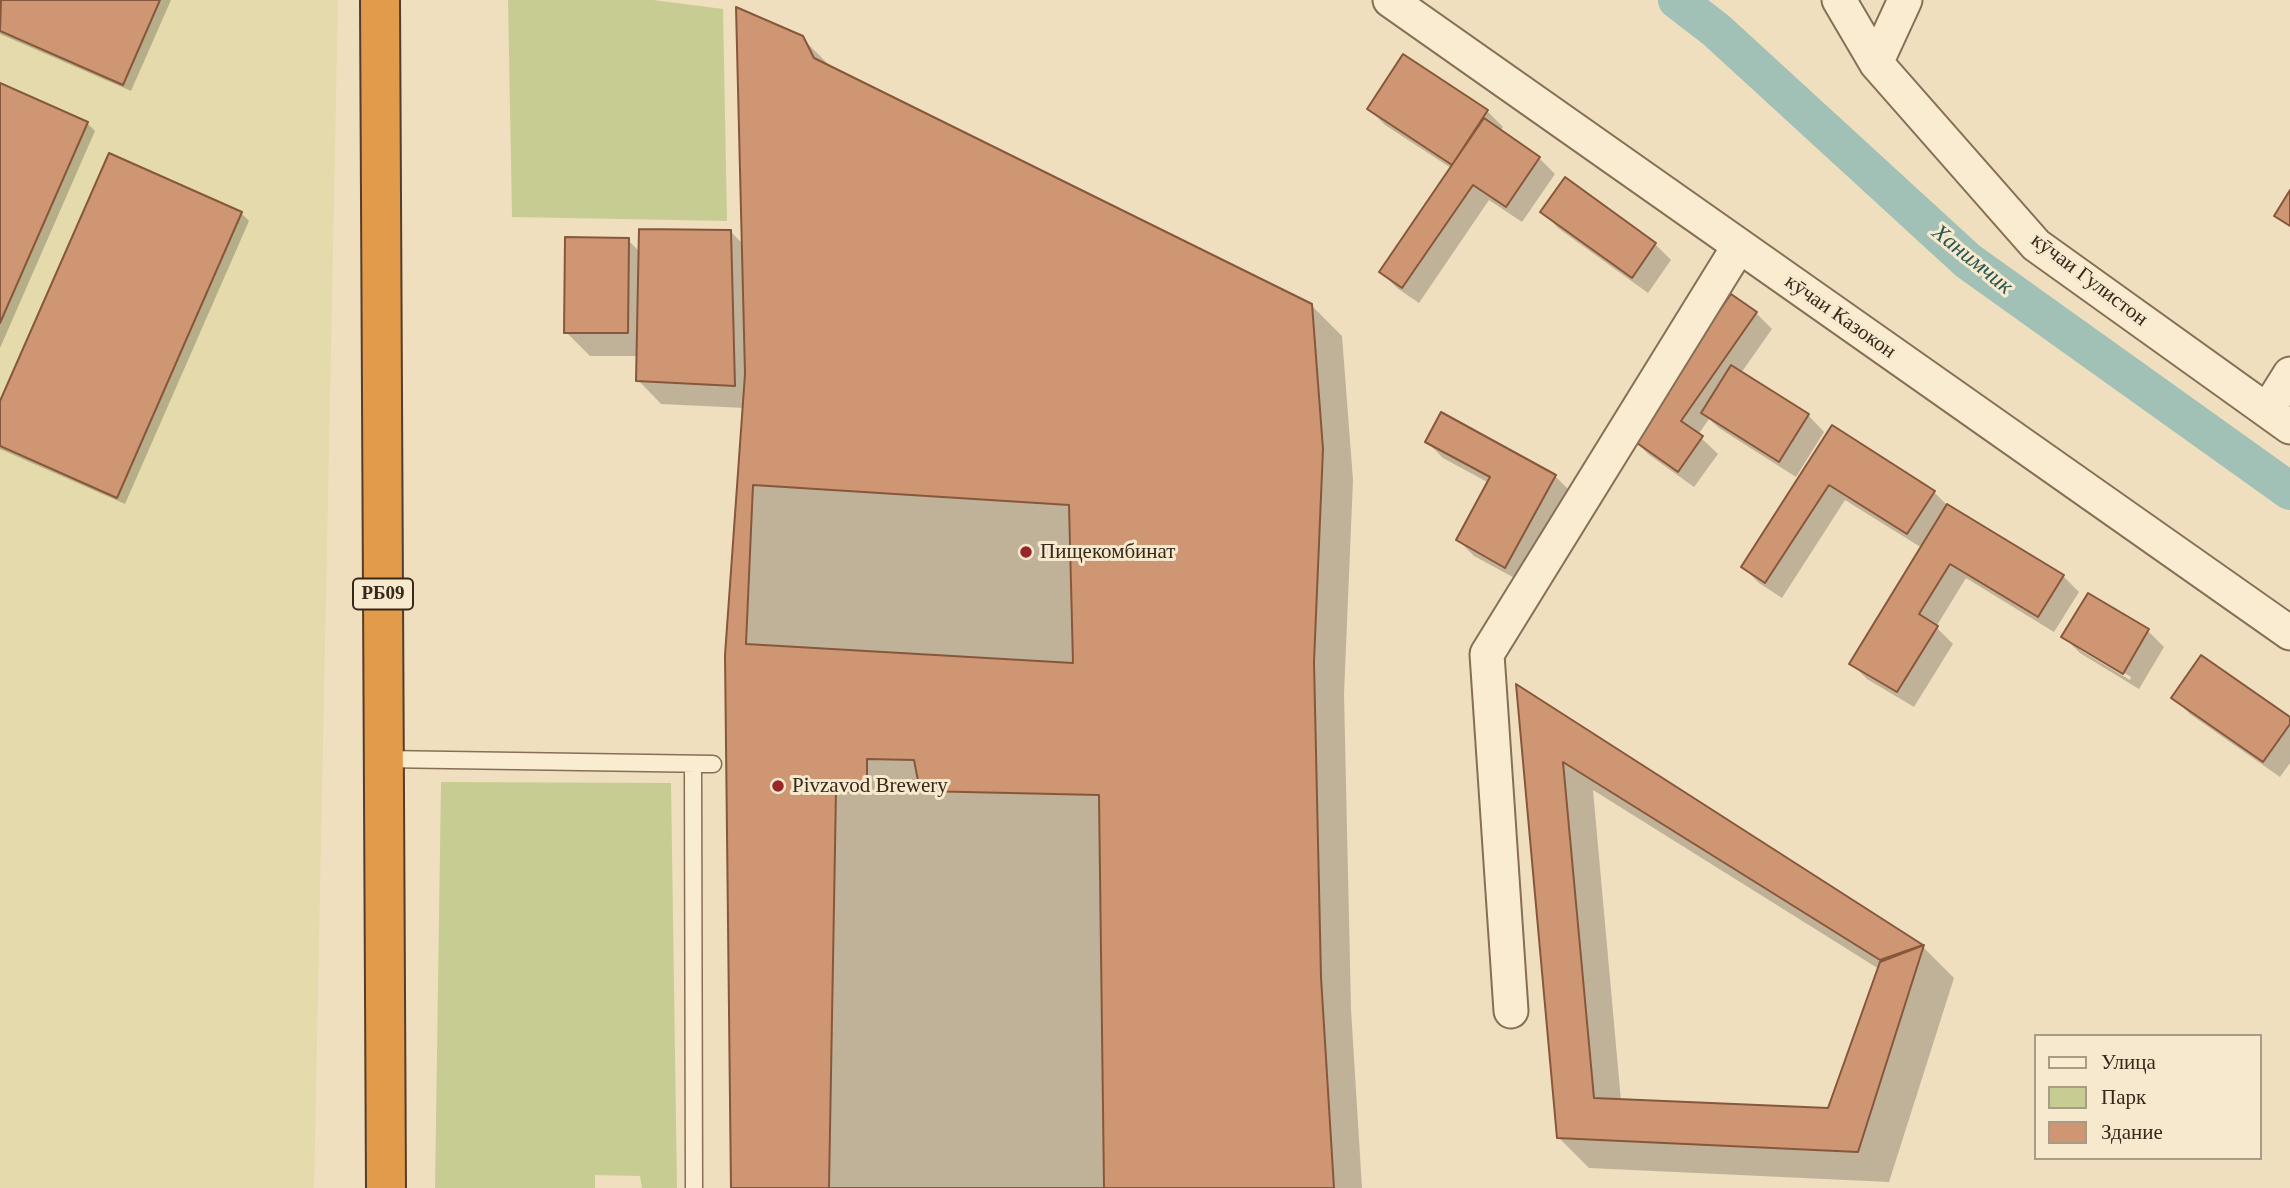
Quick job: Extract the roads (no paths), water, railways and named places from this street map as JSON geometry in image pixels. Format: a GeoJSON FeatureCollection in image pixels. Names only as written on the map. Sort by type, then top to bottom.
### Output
{"type":"FeatureCollection","features":[{"type":"Feature","properties":{"kind":"highway","name":"РБ09"},"geometry":{"type":"LineString","coordinates":[[380,0],[386,1188]]}},
{"type":"Feature","properties":{"kind":"street","name":"кӯчаи Казокон"},"geometry":{"type":"LineString","coordinates":[[1390,0],[2290,633]]}},
{"type":"Feature","properties":{"kind":"street","name":"кӯчаи Гулистон"},"geometry":{"type":"LineString","coordinates":[[1839,0],[1876,63],[2036,245],[2279,418],[2290,374]]}},
{"type":"Feature","properties":{"kind":"street"},"geometry":{"type":"LineString","coordinates":[[1876,63],[1905,0]]}},
{"type":"Feature","properties":{"kind":"street"},"geometry":{"type":"LineString","coordinates":[[1511,1011],[1487,654],[1739,246]]}},
{"type":"Feature","properties":{"kind":"lane"},"geometry":{"type":"LineString","coordinates":[[383,758],[713,764]]}},
{"type":"Feature","properties":{"kind":"lane"},"geometry":{"type":"LineString","coordinates":[[693,764],[695,1188]]}},
{"type":"Feature","properties":{"kind":"waterway","name":"Ханимчик"},"geometry":{"type":"LineString","coordinates":[[1677,0],[1716,30],[1968,261],[2290,491]]}},
{"type":"Feature","properties":{"kind":"place","name":"Пищекомбинат"},"geometry":{"type":"Point","coordinates":[1026,552]}},
{"type":"Feature","properties":{"kind":"place","name":"Pivzavod Brewery"},"geometry":{"type":"Point","coordinates":[778,786]}}]}
